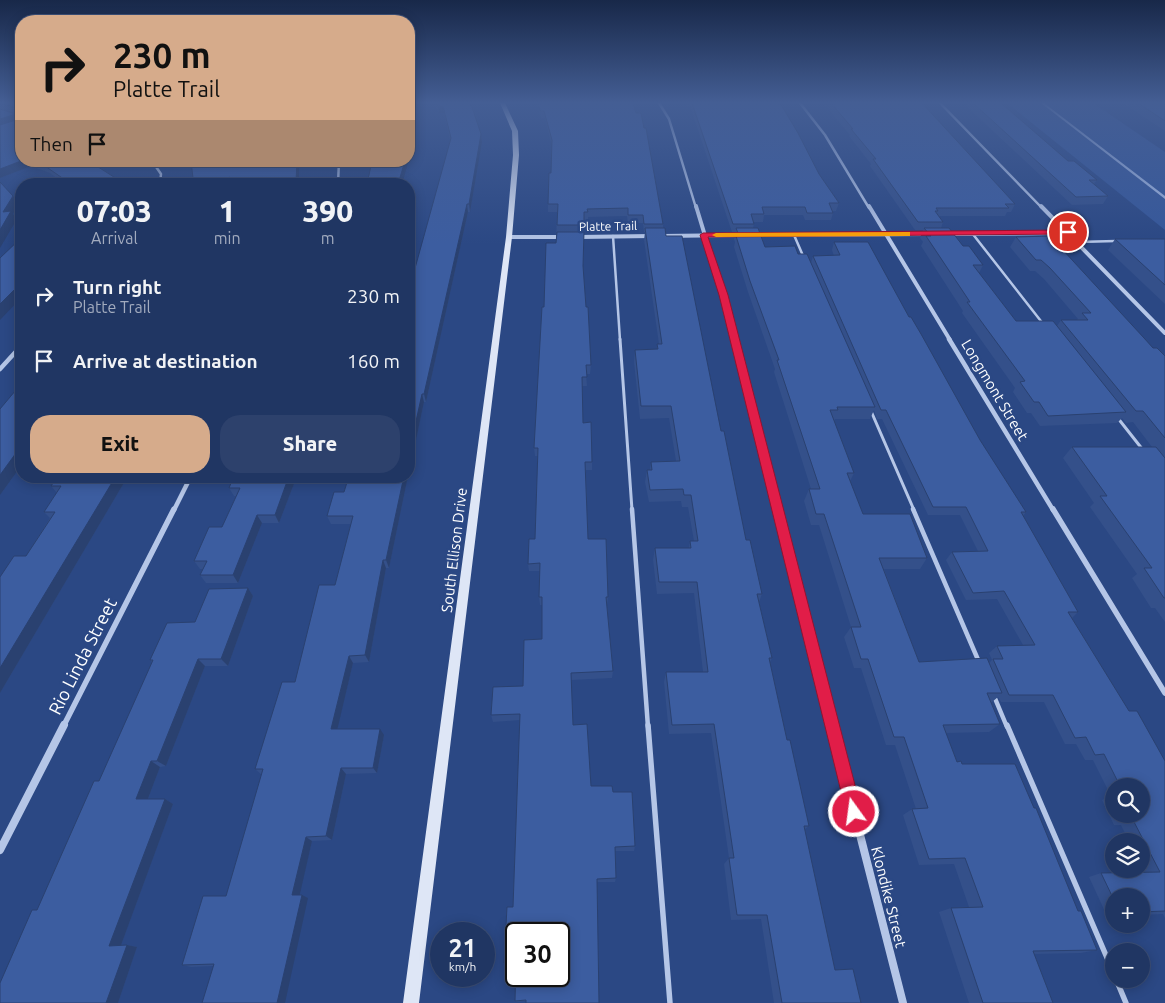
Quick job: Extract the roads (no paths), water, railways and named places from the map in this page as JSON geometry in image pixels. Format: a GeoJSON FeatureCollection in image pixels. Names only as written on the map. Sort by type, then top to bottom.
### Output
{"type":"FeatureCollection","features":[{"type":"Feature","properties":{"kind":"street","name":"South Ellison Drive"},"geometry":{"type":"LineString","coordinates":[[411,1003],[509,237],[516,150]]}},
{"type":"Feature","properties":{"kind":"street","name":"Klondike Street"},"geometry":{"type":"LineString","coordinates":[[678,150],[723,295],[903,1003]]}},
{"type":"Feature","properties":{"kind":"street","name":"Longmont Street"},"geometry":{"type":"LineString","coordinates":[[835,150],[1165,693]]}},
{"type":"Feature","properties":{"kind":"street"},"geometry":{"type":"LineString","coordinates":[[986,150],[1165,333]]}},
{"type":"Feature","properties":{"kind":"street"},"geometry":{"type":"LineString","coordinates":[[943,234],[1068,232]]}},
{"type":"Feature","properties":{"kind":"street","name":"Platte Trail"},"geometry":{"type":"LineString","coordinates":[[575,236],[933,234]]}},
{"type":"Feature","properties":{"kind":"street","name":"Platte Trail"},"geometry":{"type":"LineString","coordinates":[[509,237],[566,237]]}},
{"type":"Feature","properties":{"kind":"street"},"geometry":{"type":"LineString","coordinates":[[0,369],[15,353]]}},
{"type":"Feature","properties":{"kind":"street","name":"Rio Linda Street"},"geometry":{"type":"LineString","coordinates":[[0,850],[187,483]]}},
{"type":"Feature","properties":{"kind":"lane"},"geometry":{"type":"LineString","coordinates":[[972,233],[1050,333]]}},
{"type":"Feature","properties":{"kind":"lane"},"geometry":{"type":"LineString","coordinates":[[794,235],[806,262]]}},
{"type":"Feature","properties":{"kind":"lane"},"geometry":{"type":"LineString","coordinates":[[613,236],[640,623],[670,1003]]}},
{"type":"Feature","properties":{"kind":"lane"},"geometry":{"type":"LineString","coordinates":[[1077,242],[1124,241]]}},
{"type":"Feature","properties":{"kind":"lane"},"geometry":{"type":"LineString","coordinates":[[869,408],[980,664]]}},
{"type":"Feature","properties":{"kind":"lane"},"geometry":{"type":"LineString","coordinates":[[1117,417],[1147,455]]}},
{"type":"Feature","properties":{"kind":"lane"},"geometry":{"type":"LineString","coordinates":[[992,691],[1105,953]]}},
{"type":"Feature","properties":{"kind":"lane"},"geometry":{"type":"LineString","coordinates":[[1120,988],[1126,1003]]}},
{"type":"Feature","properties":{"kind":"waterway"},"geometry":{"type":"LineString","coordinates":[[1103,150],[1165,198]]}}]}
